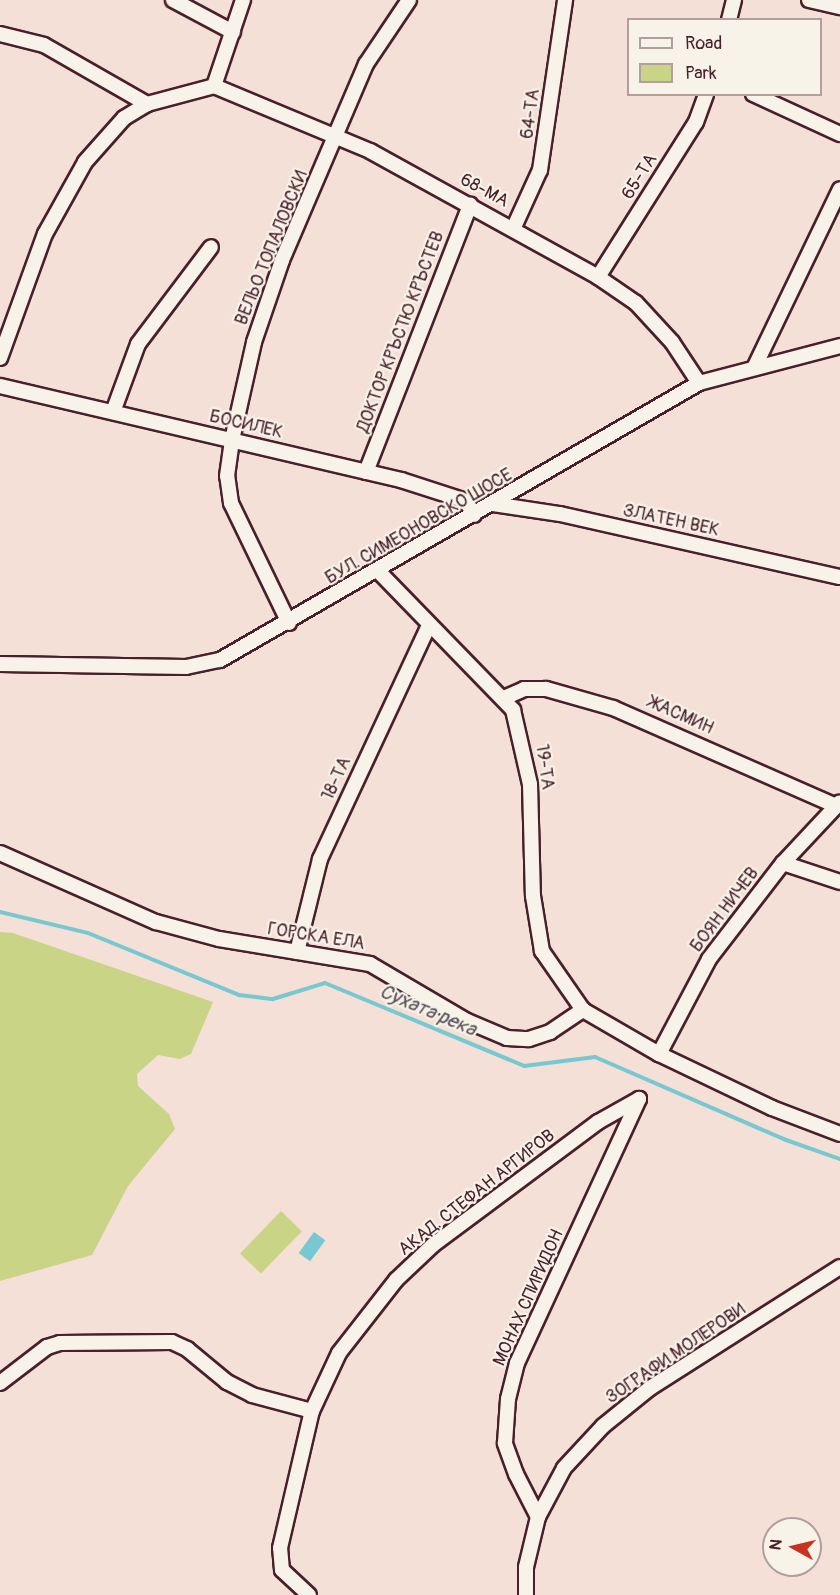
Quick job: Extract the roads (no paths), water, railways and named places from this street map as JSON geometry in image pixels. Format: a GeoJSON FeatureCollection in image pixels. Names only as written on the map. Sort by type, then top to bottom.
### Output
{"type":"FeatureCollection","features":[{"type":"Feature","properties":{"kind":"street"},"geometry":{"type":"LineString","coordinates":[[173,0],[233,32]]}},
{"type":"Feature","properties":{"kind":"street"},"geometry":{"type":"LineString","coordinates":[[0,358],[45,234],[85,162],[124,118],[147,104],[214,86],[243,0]]}},
{"type":"Feature","properties":{"kind":"street","name":"ВЕЛЬО ТОПАЛОВСКИ"},"geometry":{"type":"LineString","coordinates":[[289,623],[231,503],[227,476],[232,440],[258,332],[282,260],[337,136],[366,63],[409,0]]}},
{"type":"Feature","properties":{"kind":"street","name":"64-ТА"},"geometry":{"type":"LineString","coordinates":[[514,227],[540,170],[565,0]]}},
{"type":"Feature","properties":{"kind":"street"},"geometry":{"type":"LineString","coordinates":[[730,18],[734,0]]}},
{"type":"Feature","properties":{"kind":"street"},"geometry":{"type":"LineString","coordinates":[[809,0],[840,7]]}},
{"type":"Feature","properties":{"kind":"street"},"geometry":{"type":"LineString","coordinates":[[0,34],[44,45],[147,104]]}},
{"type":"Feature","properties":{"kind":"street","name":"68-МА"},"geometry":{"type":"LineString","coordinates":[[214,86],[337,136],[514,227],[598,277],[636,303],[672,342],[699,383]]}},
{"type":"Feature","properties":{"kind":"street","name":"65-ТА"},"geometry":{"type":"LineString","coordinates":[[598,277],[696,122],[705,96]]}},
{"type":"Feature","properties":{"kind":"street"},"geometry":{"type":"LineString","coordinates":[[757,96],[840,134]]}},
{"type":"Feature","properties":{"kind":"street"},"geometry":{"type":"LineString","coordinates":[[755,366],[840,189]]}},
{"type":"Feature","properties":{"kind":"street","name":"ДОКТОР КРЪСТЮ КРЪСТЕВ"},"geometry":{"type":"LineString","coordinates":[[366,472],[470,205]]}},
{"type":"Feature","properties":{"kind":"street"},"geometry":{"type":"LineString","coordinates":[[113,412],[138,344],[211,247]]}},
{"type":"Feature","properties":{"kind":"street","name":"БУЛ. СИМЕОНОВСКО ШОСЕ"},"geometry":{"type":"LineString","coordinates":[[0,664],[206,664],[235,654],[699,383],[755,366],[840,346]]}},
{"type":"Feature","properties":{"kind":"street","name":"БОСИЛЕК"},"geometry":{"type":"LineString","coordinates":[[0,386],[366,472],[466,501],[474,515]]}},
{"type":"Feature","properties":{"kind":"street","name":"ЗЛАТЕН ВЕК"},"geometry":{"type":"LineString","coordinates":[[493,504],[560,514],[840,577]]}},
{"type":"Feature","properties":{"kind":"street","name":"19-ТА"},"geometry":{"type":"LineString","coordinates":[[378,571],[428,627],[504,698],[513,710],[522,740],[530,784],[533,896],[542,951],[583,1010]]}},
{"type":"Feature","properties":{"kind":"street","name":"18-ТА"},"geometry":{"type":"LineString","coordinates":[[297,952],[320,859],[428,627]]}},
{"type":"Feature","properties":{"kind":"street","name":"ЖАСМИН"},"geometry":{"type":"LineString","coordinates":[[504,698],[524,689],[546,689],[613,708],[838,804]]}},
{"type":"Feature","properties":{"kind":"street","name":"БОЯН НИЧЕВ"},"geometry":{"type":"LineString","coordinates":[[659,1054],[710,959],[783,863],[838,804]]}},
{"type":"Feature","properties":{"kind":"street","name":"ГОРСКА ЕЛА"},"geometry":{"type":"LineString","coordinates":[[0,853],[156,922],[219,939],[370,964],[467,1021],[507,1038],[529,1039],[550,1032],[583,1010]]}},
{"type":"Feature","properties":{"kind":"street"},"geometry":{"type":"LineString","coordinates":[[783,863],[840,882]]}},
{"type":"Feature","properties":{"kind":"street"},"geometry":{"type":"LineString","coordinates":[[583,1010],[659,1054],[772,1108],[840,1134]]}},
{"type":"Feature","properties":{"kind":"street","name":"АКАД. СТЕФАН АРГИРОВ"},"geometry":{"type":"LineString","coordinates":[[309,1595],[282,1570],[279,1559],[312,1411],[339,1353],[396,1280],[433,1245],[598,1122],[639,1099]]}},
{"type":"Feature","properties":{"kind":"street","name":"МОНАХ СПИРИДОН"},"geometry":{"type":"LineString","coordinates":[[538,1517],[505,1443],[515,1372],[639,1099]]}},
{"type":"Feature","properties":{"kind":"street","name":"ЗОГРАФИ МОЛЕРОВИ"},"geometry":{"type":"LineString","coordinates":[[526,1595],[526,1567],[538,1517],[564,1468],[603,1426],[650,1388],[840,1267]]}},
{"type":"Feature","properties":{"kind":"street"},"geometry":{"type":"LineString","coordinates":[[0,1383],[47,1347],[60,1343],[172,1342],[188,1349],[227,1382],[252,1395],[312,1411]]}},
{"type":"Feature","properties":{"kind":"water"},"geometry":{"type":"Polygon","coordinates":[[[314,1232],[325,1240],[310,1261],[299,1253],[314,1232]]]}},
{"type":"Feature","properties":{"kind":"waterway","name":"Сухата река"},"geometry":{"type":"LineString","coordinates":[[0,912],[88,933],[239,995],[273,999],[325,983],[524,1066],[595,1057],[786,1140],[840,1159]]}}]}
